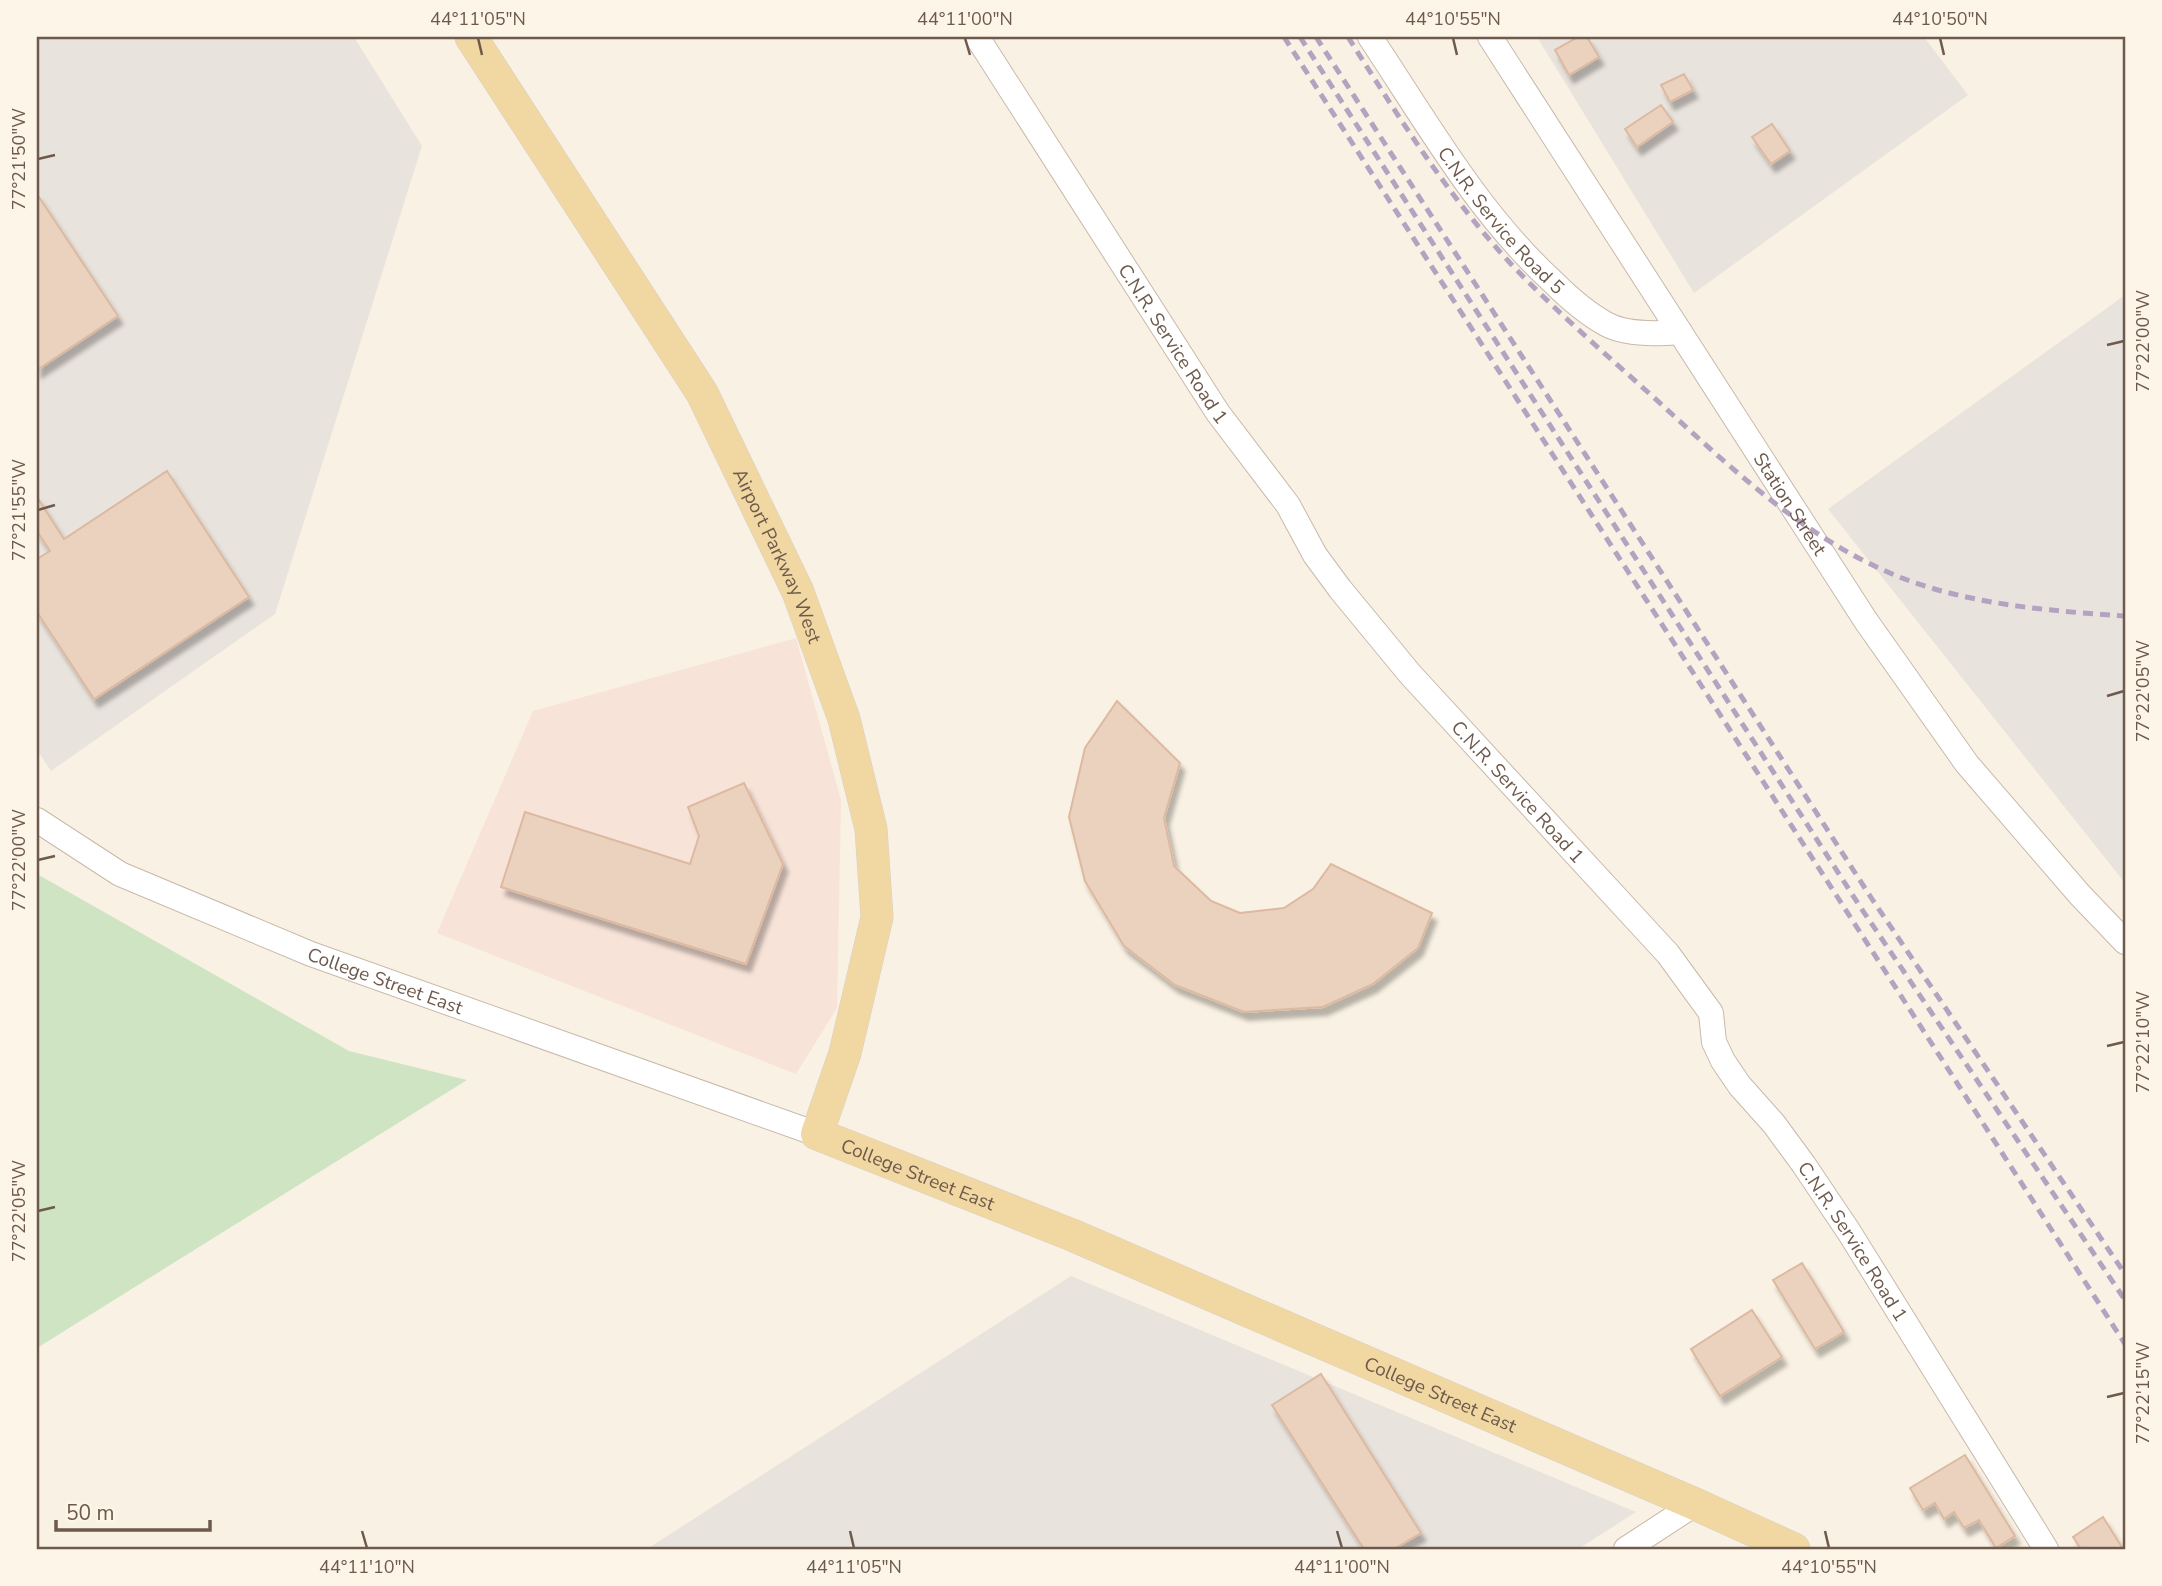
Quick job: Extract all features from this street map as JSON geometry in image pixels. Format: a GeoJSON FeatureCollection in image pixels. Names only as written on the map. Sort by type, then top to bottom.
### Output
{"type":"FeatureCollection","features":[{"type":"Feature","properties":{"kind":"main road","name":"Airport Parkway West"},"geometry":{"type":"LineString","coordinates":[[471,37],[702,393],[799,592],[844,719],[871,829],[877,917],[845,1053],[817,1134]]}},
{"type":"Feature","properties":{"kind":"main road","name":"College Street East"},"geometry":{"type":"LineString","coordinates":[[817,1134],[1072,1235],[1794,1549]]}},
{"type":"Feature","properties":{"kind":"street","name":"C.N.R. Service Road 1"},"geometry":{"type":"LineString","coordinates":[[976,37],[1218,412],[1281,495],[1315,555],[1340,589],[1365,622],[1437,704],[1668,954],[1711,1013],[1714,1042],[1723,1061],[1804,1164],[2046,1549]]}},
{"type":"Feature","properties":{"kind":"street","name":"C.N.R. Service Road 5"},"geometry":{"type":"LineString","coordinates":[[1370,37],[1472,191],[1504,233],[1538,268],[1574,302],[1608,326],[1650,335],[1679,332]]}},
{"type":"Feature","properties":{"kind":"street","name":"Station Street"},"geometry":{"type":"LineString","coordinates":[[1490,37],[1866,621],[1967,764],[2080,895],[2125,942]]}},
{"type":"Feature","properties":{"kind":"street","name":"College Street East"},"geometry":{"type":"LineString","coordinates":[[37,820],[120,874],[311,954],[817,1134]]}},
{"type":"Feature","properties":{"kind":"street"},"geometry":{"type":"LineString","coordinates":[[1626,1549],[1695,1504]]}},
{"type":"Feature","properties":{"kind":"shaded area"},"geometry":{"type":"Polygon","coordinates":[[[37,37],[354,37],[422,146],[275,614],[51,771],[37,750],[37,37]]]}},
{"type":"Feature","properties":{"kind":"shaded area"},"geometry":{"type":"Polygon","coordinates":[[[1537,37],[1924,37],[1968,95],[1694,293],[1537,37]]]}},
{"type":"Feature","properties":{"kind":"shaded area"},"geometry":{"type":"Polygon","coordinates":[[[2125,295],[2125,883],[1828,509],[2125,295]]]}},
{"type":"Feature","properties":{"kind":"shaded area"},"geometry":{"type":"Polygon","coordinates":[[[796,638],[841,800],[837,1008],[796,1074],[437,933],[533,711],[796,638]]]}},
{"type":"Feature","properties":{"kind":"shaded area"},"geometry":{"type":"Polygon","coordinates":[[[1071,1276],[1636,1512],[1578,1549],[647,1549],[1071,1276]]]}},
{"type":"Feature","properties":{"kind":"green space"},"geometry":{"type":"Polygon","coordinates":[[[37,874],[349,1051],[467,1080],[37,1348],[37,874]]]}},
{"type":"Feature","properties":{"kind":"building"},"geometry":{"type":"Polygon","coordinates":[[[1578,37],[1587,37],[1599,57],[1569,75],[1555,50],[1578,37]]]}},
{"type":"Feature","properties":{"kind":"building"},"geometry":{"type":"Polygon","coordinates":[[[1684,74],[1693,90],[1670,102],[1661,85],[1684,74]]]}},
{"type":"Feature","properties":{"kind":"building"},"geometry":{"type":"Polygon","coordinates":[[[1661,105],[1673,122],[1637,147],[1625,129],[1661,105]]]}},
{"type":"Feature","properties":{"kind":"building"},"geometry":{"type":"Polygon","coordinates":[[[1772,124],[1790,151],[1771,164],[1752,137],[1772,124]]]}},
{"type":"Feature","properties":{"kind":"building"},"geometry":{"type":"Polygon","coordinates":[[[37,194],[118,316],[37,370],[37,194]]]}},
{"type":"Feature","properties":{"kind":"building"},"geometry":{"type":"Polygon","coordinates":[[[167,471],[249,597],[94,699],[37,612],[37,559],[50,551],[37,531],[37,497],[64,539],[167,471]]]}},
{"type":"Feature","properties":{"kind":"building"},"geometry":{"type":"Polygon","coordinates":[[[1117,701],[1180,763],[1164,818],[1174,866],[1211,901],[1240,913],[1284,908],[1313,889],[1331,864],[1432,913],[1418,948],[1373,984],[1323,1007],[1244,1012],[1175,985],[1124,946],[1085,881],[1069,817],[1085,748],[1117,701]]]}},
{"type":"Feature","properties":{"kind":"building"},"geometry":{"type":"Polygon","coordinates":[[[744,783],[783,864],[746,964],[501,887],[525,812],[690,864],[699,836],[688,807],[744,783]]]}},
{"type":"Feature","properties":{"kind":"building"},"geometry":{"type":"Polygon","coordinates":[[[1802,1263],[1844,1332],[1815,1349],[1773,1280],[1802,1263]]]}},
{"type":"Feature","properties":{"kind":"building"},"geometry":{"type":"Polygon","coordinates":[[[1752,1310],[1782,1357],[1720,1396],[1691,1349],[1752,1310]]]}},
{"type":"Feature","properties":{"kind":"building"},"geometry":{"type":"Polygon","coordinates":[[[1321,1374],[1421,1533],[1394,1549],[1364,1549],[1272,1405],[1321,1374]]]}},
{"type":"Feature","properties":{"kind":"building"},"geometry":{"type":"Polygon","coordinates":[[[1965,1455],[2015,1536],[1996,1548],[1979,1520],[1964,1528],[1954,1512],[1944,1519],[1935,1503],[1923,1510],[1910,1488],[1965,1455]]]}},
{"type":"Feature","properties":{"kind":"building"},"geometry":{"type":"Polygon","coordinates":[[[2103,1517],[2123,1549],[2081,1549],[2073,1537],[2103,1517]]]}},
{"type":"Feature","properties":{"kind":"railway"},"geometry":{"type":"LineString","coordinates":[[1284,37],[2125,1344]]}},
{"type":"Feature","properties":{"kind":"railway"},"geometry":{"type":"LineString","coordinates":[[1300,37],[1859,905],[2125,1300]]}},
{"type":"Feature","properties":{"kind":"railway"},"geometry":{"type":"LineString","coordinates":[[1316,37],[1872,899],[2125,1274]]}},
{"type":"Feature","properties":{"kind":"railway"},"geometry":{"type":"LineString","coordinates":[[1348,37],[1444,183],[1511,264],[1571,323],[1700,440],[1780,508],[1869,564],[1929,587],[1984,601],[2125,616]]}}]}
